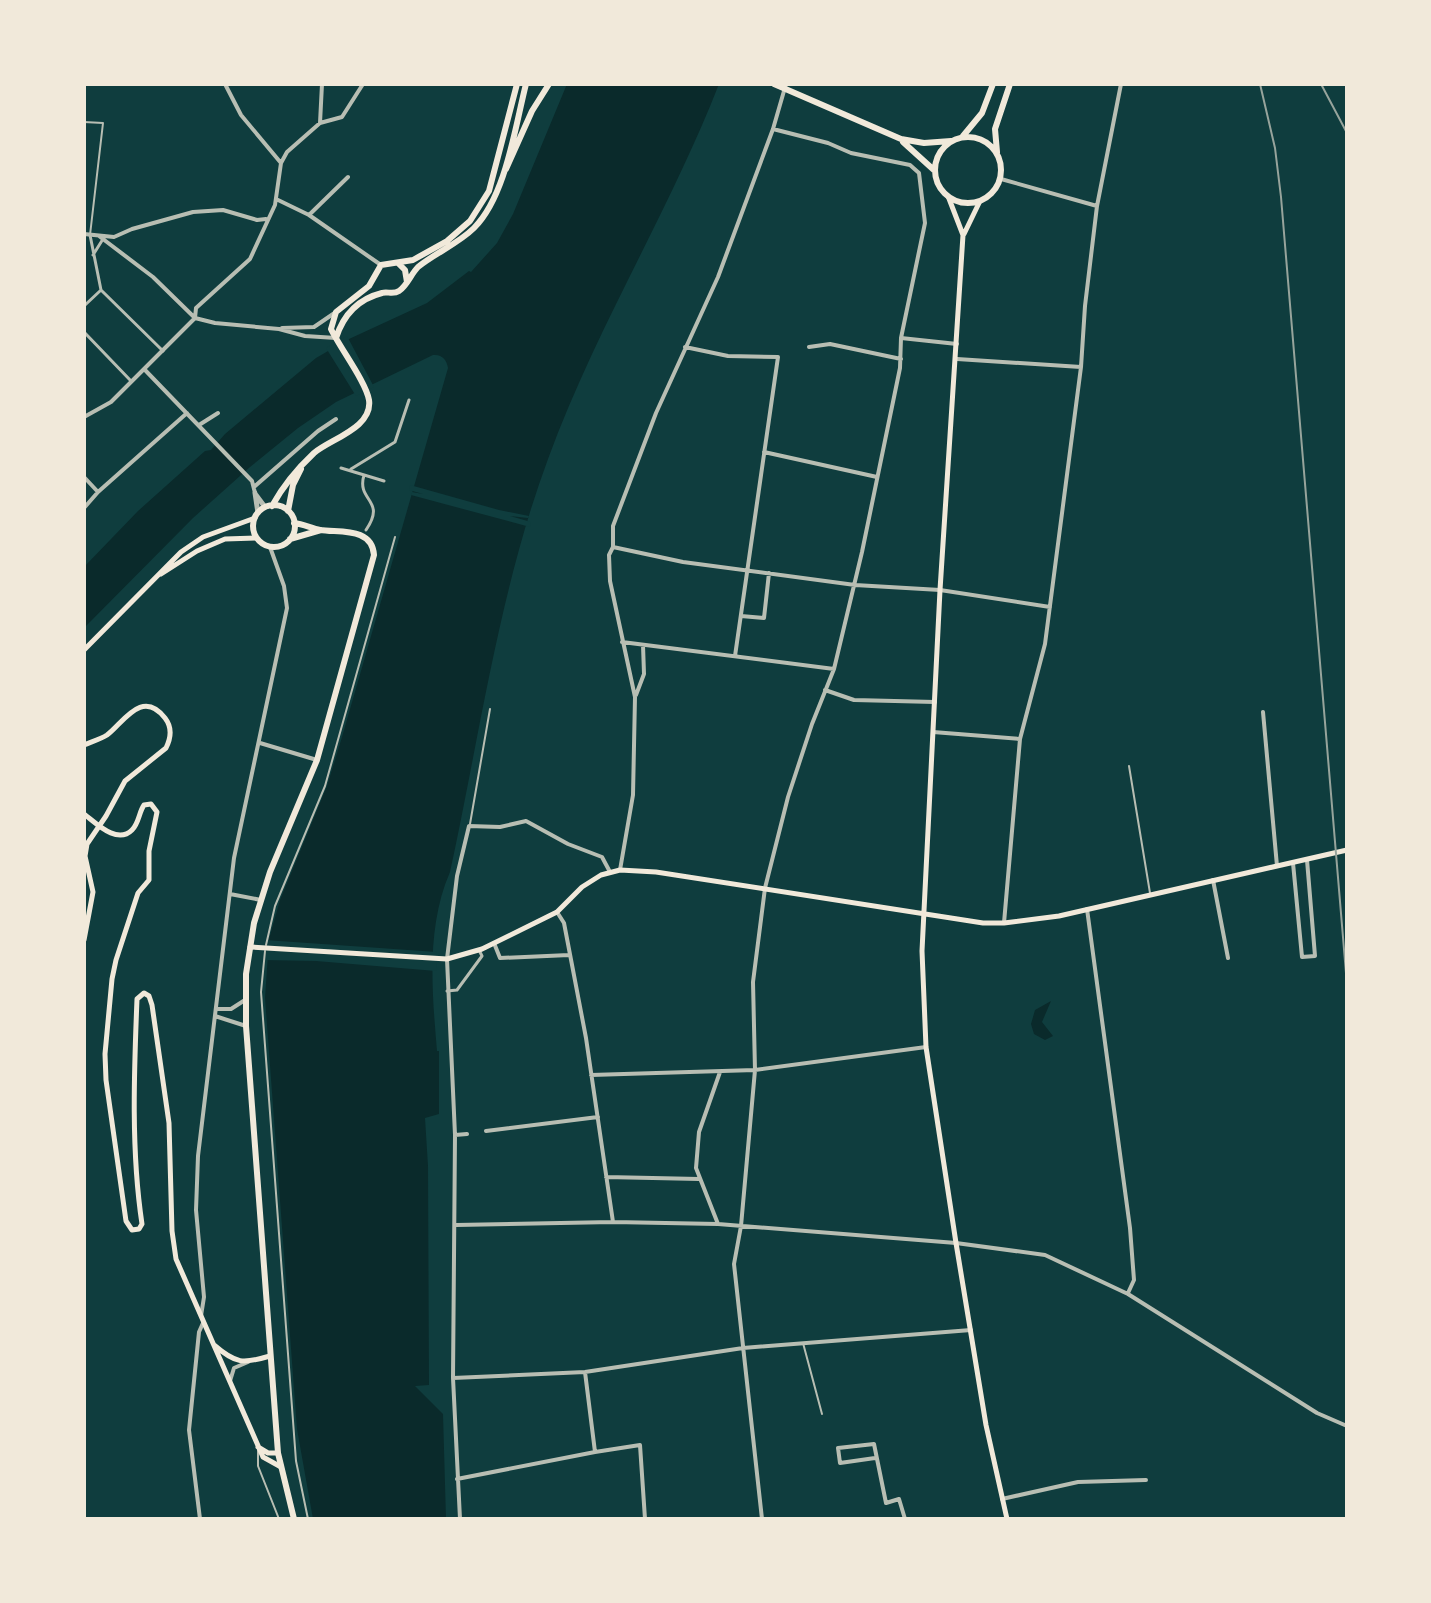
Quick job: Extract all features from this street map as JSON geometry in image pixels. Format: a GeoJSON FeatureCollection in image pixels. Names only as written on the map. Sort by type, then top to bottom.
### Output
{"type":"FeatureCollection","features":[{"type":"Feature","properties":{"kind":"main road"},"geometry":{"type":"LineString","coordinates":[[160,574],[191,544],[256,516],[317,451],[361,422],[367,414],[369,405],[366,392],[331,329],[336,312],[362,293],[381,265],[413,260],[447,241],[470,221],[489,191],[517,84]]}},
{"type":"Feature","properties":{"kind":"main road"},"geometry":{"type":"LineString","coordinates":[[336,338],[348,312],[384,292],[397,292],[417,268],[474,228],[491,202],[502,176],[526,84]]}},
{"type":"Feature","properties":{"kind":"main road"},"geometry":{"type":"LineString","coordinates":[[502,176],[513,159],[532,111],[549,84]]}},
{"type":"Feature","properties":{"kind":"main road"},"geometry":{"type":"LineString","coordinates":[[774,84],[901,139],[924,143],[951,141],[963,136],[982,113],[993,84]]}},
{"type":"Feature","properties":{"kind":"main road"},"geometry":{"type":"LineString","coordinates":[[951,141],[936,159],[935,171],[941,189],[963,203],[980,201],[993,192],[1001,179],[995,129],[1010,84]]}},
{"type":"Feature","properties":{"kind":"main road"},"geometry":{"type":"LineString","coordinates":[[963,136],[982,139],[997,152]]}},
{"type":"Feature","properties":{"kind":"main road"},"geometry":{"type":"LineString","coordinates":[[901,139],[935,171]]}},
{"type":"Feature","properties":{"kind":"main road"},"geometry":{"type":"LineString","coordinates":[[948,196],[963,235]]}},
{"type":"Feature","properties":{"kind":"main road"},"geometry":{"type":"LineString","coordinates":[[980,201],[963,235],[940,590],[922,951],[926,1047],[986,1425],[1007,1519]]}},
{"type":"Feature","properties":{"kind":"main road"},"geometry":{"type":"LineString","coordinates":[[398,263],[405,270],[407,282]]}},
{"type":"Feature","properties":{"kind":"main road"},"geometry":{"type":"LineString","coordinates":[[375,278],[384,292]]}},
{"type":"Feature","properties":{"kind":"main road"},"geometry":{"type":"LineString","coordinates":[[290,539],[294,523],[288,511],[293,485],[302,465]]}},
{"type":"Feature","properties":{"kind":"main road"},"geometry":{"type":"LineString","coordinates":[[268,506],[288,511]]}},
{"type":"Feature","properties":{"kind":"main road"},"geometry":{"type":"LineString","coordinates":[[256,516],[253,527],[256,538]]}},
{"type":"Feature","properties":{"kind":"main road"},"geometry":{"type":"LineString","coordinates":[[294,523],[365,537],[374,555],[317,760],[270,872],[249,947],[246,1026],[270,1356],[278,1453],[294,1519]]}},
{"type":"Feature","properties":{"kind":"main road"},"geometry":{"type":"LineString","coordinates":[[84,650],[160,574],[197,551],[225,539],[256,538],[270,547],[281,546],[290,539],[322,530]]}},
{"type":"Feature","properties":{"kind":"main road"},"geometry":{"type":"LineString","coordinates":[[84,745],[108,734],[124,716],[136,709],[147,707],[156,711],[169,726],[166,748],[125,781],[85,854],[93,895],[84,940]]}},
{"type":"Feature","properties":{"kind":"main road"},"geometry":{"type":"LineString","coordinates":[[84,814],[111,833],[121,835],[134,827],[144,805],[151,804],[156,810],[149,851],[149,880],[138,893],[112,979],[105,1054],[124,1216],[128,1227],[137,1230],[142,1222],[137,1200],[135,1155],[137,1005],[139,995],[148,994],[169,1123],[172,1231],[176,1259],[257,1446],[263,1457],[281,1467]]}},
{"type":"Feature","properties":{"kind":"main road"},"geometry":{"type":"LineString","coordinates":[[249,947],[447,959],[479,950],[557,912],[582,887],[620,870],[656,872],[983,923],[1004,923],[1042,919],[1347,850]]}},
{"type":"Feature","properties":{"kind":"main road"},"geometry":{"type":"LineString","coordinates":[[213,1344],[230,1359],[248,1362],[270,1356]]}},
{"type":"Feature","properties":{"kind":"main road"},"geometry":{"type":"LineString","coordinates":[[257,1446],[268,1453],[278,1453]]}},
{"type":"Feature","properties":{"kind":"street"},"geometry":{"type":"LineString","coordinates":[[225,84],[241,115],[281,163]]}},
{"type":"Feature","properties":{"kind":"street"},"geometry":{"type":"LineString","coordinates":[[320,123],[322,84]]}},
{"type":"Feature","properties":{"kind":"street"},"geometry":{"type":"LineString","coordinates":[[84,417],[111,402],[133,382],[195,318],[196,308],[247,263],[276,199],[281,163],[295,143],[320,123],[342,117],[363,84]]}},
{"type":"Feature","properties":{"kind":"street"},"geometry":{"type":"LineString","coordinates":[[620,870],[633,795],[635,697],[610,581],[609,555],[613,547],[613,526],[685,347],[718,277],[773,129],[786,84]]}},
{"type":"Feature","properties":{"kind":"street"},"geometry":{"type":"LineString","coordinates":[[1004,923],[1020,739],[1045,644],[1081,367],[1097,206],[1121,84]]}},
{"type":"Feature","properties":{"kind":"street"},"geometry":{"type":"LineString","coordinates":[[762,1519],[734,1264],[741,1226],[755,1070],[753,982],[765,888],[788,797],[834,669],[855,585],[925,223],[919,173],[910,165],[851,153],[828,143],[773,129]]}},
{"type":"Feature","properties":{"kind":"street"},"geometry":{"type":"LineString","coordinates":[[309,215],[348,177]]}},
{"type":"Feature","properties":{"kind":"street"},"geometry":{"type":"LineString","coordinates":[[1001,179],[1097,206]]}},
{"type":"Feature","properties":{"kind":"street"},"geometry":{"type":"LineString","coordinates":[[276,199],[309,215],[381,265]]}},
{"type":"Feature","properties":{"kind":"street"},"geometry":{"type":"LineString","coordinates":[[163,351],[100,288],[87,235],[114,237],[193,212],[223,210],[257,220],[266,219]]}},
{"type":"Feature","properties":{"kind":"street"},"geometry":{"type":"LineString","coordinates":[[93,255],[101,238]]}},
{"type":"Feature","properties":{"kind":"street"},"geometry":{"type":"LineString","coordinates":[[101,238],[153,277],[195,318],[279,329],[314,327],[336,312]]}},
{"type":"Feature","properties":{"kind":"street"},"geometry":{"type":"LineString","coordinates":[[84,306],[100,288]]}},
{"type":"Feature","properties":{"kind":"street"},"geometry":{"type":"LineString","coordinates":[[279,329],[305,336],[336,338]]}},
{"type":"Feature","properties":{"kind":"street"},"geometry":{"type":"LineString","coordinates":[[84,332],[133,382]]}},
{"type":"Feature","properties":{"kind":"street"},"geometry":{"type":"LineString","coordinates":[[901,338],[957,344]]}},
{"type":"Feature","properties":{"kind":"street"},"geometry":{"type":"LineString","coordinates":[[809,347],[830,344],[901,359]]}},
{"type":"Feature","properties":{"kind":"street"},"geometry":{"type":"LineString","coordinates":[[685,347],[728,356],[778,357],[735,656]]}},
{"type":"Feature","properties":{"kind":"street"},"geometry":{"type":"LineString","coordinates":[[957,359],[1081,367]]}},
{"type":"Feature","properties":{"kind":"street"},"geometry":{"type":"LineString","coordinates":[[145,370],[247,475],[268,506]]}},
{"type":"Feature","properties":{"kind":"street"},"geometry":{"type":"LineString","coordinates":[[351,469],[395,442],[409,400]]}},
{"type":"Feature","properties":{"kind":"street"},"geometry":{"type":"LineString","coordinates":[[84,508],[187,413]]}},
{"type":"Feature","properties":{"kind":"street"},"geometry":{"type":"LineString","coordinates":[[199,425],[218,413]]}},
{"type":"Feature","properties":{"kind":"street"},"geometry":{"type":"LineString","coordinates":[[256,516],[255,490],[300,447],[336,419]]}},
{"type":"Feature","properties":{"kind":"street"},"geometry":{"type":"LineString","coordinates":[[764,452],[877,477]]}},
{"type":"Feature","properties":{"kind":"street"},"geometry":{"type":"LineString","coordinates":[[341,468],[384,481]]}},
{"type":"Feature","properties":{"kind":"street"},"geometry":{"type":"LineString","coordinates":[[364,475],[363,487],[375,511],[375,517],[366,530]]}},
{"type":"Feature","properties":{"kind":"street"},"geometry":{"type":"LineString","coordinates":[[84,477],[98,492]]}},
{"type":"Feature","properties":{"kind":"street"},"geometry":{"type":"LineString","coordinates":[[200,1519],[189,1430],[204,1280],[195,1181],[242,812],[260,743],[287,608],[284,586],[270,547]]}},
{"type":"Feature","properties":{"kind":"street"},"geometry":{"type":"LineString","coordinates":[[613,547],[683,562],[855,585],[940,590],[1050,607]]}},
{"type":"Feature","properties":{"kind":"street"},"geometry":{"type":"LineString","coordinates":[[741,616],[764,618],[769,573]]}},
{"type":"Feature","properties":{"kind":"street"},"geometry":{"type":"LineString","coordinates":[[622,642],[834,669]]}},
{"type":"Feature","properties":{"kind":"street"},"geometry":{"type":"LineString","coordinates":[[635,697],[644,674],[643,644]]}},
{"type":"Feature","properties":{"kind":"street"},"geometry":{"type":"LineString","coordinates":[[825,690],[854,700],[935,702]]}},
{"type":"Feature","properties":{"kind":"street"},"geometry":{"type":"LineString","coordinates":[[1263,712],[1277,866]]}},
{"type":"Feature","properties":{"kind":"street"},"geometry":{"type":"LineString","coordinates":[[933,732],[1020,739]]}},
{"type":"Feature","properties":{"kind":"street"},"geometry":{"type":"LineString","coordinates":[[260,743],[317,760]]}},
{"type":"Feature","properties":{"kind":"street"},"geometry":{"type":"LineString","coordinates":[[460,1519],[453,1378],[455,1135],[447,959],[457,876],[469,826],[500,827],[526,821],[568,844],[602,857],[610,872]]}},
{"type":"Feature","properties":{"kind":"street"},"geometry":{"type":"LineString","coordinates":[[1293,863],[1302,957],[1315,956],[1307,860]]}},
{"type":"Feature","properties":{"kind":"street"},"geometry":{"type":"LineString","coordinates":[[1213,880],[1228,958]]}},
{"type":"Feature","properties":{"kind":"street"},"geometry":{"type":"LineString","coordinates":[[230,894],[261,900]]}},
{"type":"Feature","properties":{"kind":"street"},"geometry":{"type":"LineString","coordinates":[[1087,909],[1130,1228],[1134,1280],[1128,1294]]}},
{"type":"Feature","properties":{"kind":"street"},"geometry":{"type":"LineString","coordinates":[[557,912],[564,923],[613,1222]]}},
{"type":"Feature","properties":{"kind":"street"},"geometry":{"type":"LineString","coordinates":[[494,943],[500,958],[569,955]]}},
{"type":"Feature","properties":{"kind":"street"},"geometry":{"type":"LineString","coordinates":[[447,991],[457,990],[482,956],[479,950]]}},
{"type":"Feature","properties":{"kind":"street"},"geometry":{"type":"LineString","coordinates":[[216,1012],[231,1009],[245,1000]]}},
{"type":"Feature","properties":{"kind":"street"},"geometry":{"type":"LineString","coordinates":[[216,1012],[246,1026]]}},
{"type":"Feature","properties":{"kind":"street"},"geometry":{"type":"LineString","coordinates":[[591,1075],[755,1070],[926,1047]]}},
{"type":"Feature","properties":{"kind":"street"},"geometry":{"type":"LineString","coordinates":[[718,1224],[696,1168],[699,1132],[720,1072]]}},
{"type":"Feature","properties":{"kind":"street"},"geometry":{"type":"LineString","coordinates":[[486,1131],[598,1117]]}},
{"type":"Feature","properties":{"kind":"street"},"geometry":{"type":"LineString","coordinates":[[455,1135],[467,1134]]}},
{"type":"Feature","properties":{"kind":"street"},"geometry":{"type":"LineString","coordinates":[[606,1177],[699,1179]]}},
{"type":"Feature","properties":{"kind":"street"},"geometry":{"type":"LineString","coordinates":[[456,1225],[613,1222],[718,1224],[956,1243],[1045,1255],[1128,1294],[1317,1413],[1347,1426]]}},
{"type":"Feature","properties":{"kind":"street"},"geometry":{"type":"LineString","coordinates":[[453,1378],[585,1372],[743,1348],[971,1330]]}},
{"type":"Feature","properties":{"kind":"street"},"geometry":{"type":"LineString","coordinates":[[230,1382],[234,1368],[248,1362]]}},
{"type":"Feature","properties":{"kind":"street"},"geometry":{"type":"LineString","coordinates":[[585,1372],[595,1452]]}},
{"type":"Feature","properties":{"kind":"street"},"geometry":{"type":"LineString","coordinates":[[875,1458],[840,1463],[838,1448],[874,1444],[886,1503],[899,1499],[905,1519]]}},
{"type":"Feature","properties":{"kind":"street"},"geometry":{"type":"LineString","coordinates":[[457,1479],[640,1445],[645,1519]]}},
{"type":"Feature","properties":{"kind":"street"},"geometry":{"type":"LineString","coordinates":[[1002,1499],[1078,1482],[1146,1480]]}},
{"type":"Feature","properties":{"kind":"lane"},"geometry":{"type":"LineString","coordinates":[[84,122],[103,123],[87,235]]}},
{"type":"Feature","properties":{"kind":"lane"},"geometry":{"type":"LineString","coordinates":[[308,1519],[296,1461],[261,992],[267,939],[275,906],[325,786],[395,537]]}},
{"type":"Feature","properties":{"kind":"lane"},"geometry":{"type":"LineString","coordinates":[[469,826],[490,709]]}},
{"type":"Feature","properties":{"kind":"lane"},"geometry":{"type":"LineString","coordinates":[[1129,766],[1150,894]]}},
{"type":"Feature","properties":{"kind":"lane"},"geometry":{"type":"LineString","coordinates":[[803,1342],[822,1414]]}},
{"type":"Feature","properties":{"kind":"lane"},"geometry":{"type":"LineString","coordinates":[[257,1446],[258,1466],[279,1519]]}},
{"type":"Feature","properties":{"kind":"water"},"geometry":{"type":"Polygon","coordinates":[[[567,84],[719,84],[678,178],[567,411],[531,509],[503,611],[450,872],[437,915],[433,983],[439,1051],[439,1114],[425,1118],[429,1385],[415,1386],[443,1414],[446,1519],[313,1519],[297,1429],[265,998],[269,939],[280,900],[327,786],[342,737],[448,368],[445,360],[433,355],[336,402],[298,428],[193,518],[84,628],[84,567],[138,511],[316,358],[427,303],[471,272],[497,243],[513,214],[567,84]]]}},
{"type":"Feature","properties":{"kind":"water"},"geometry":{"type":"Polygon","coordinates":[[[1051,1001],[1042,1022],[1053,1036],[1045,1040],[1034,1034],[1031,1024],[1035,1010],[1051,1001]]]}},
{"type":"Feature","properties":{"kind":"pier"},"geometry":{"type":"Polygon","coordinates":[[[347,336],[374,387],[356,396],[326,348],[347,336]]]}},
{"type":"Feature","properties":{"kind":"pier"},"geometry":{"type":"Polygon","coordinates":[[[410,485],[529,516],[510,516],[531,522],[530,527],[411,495],[412,492],[423,494],[409,490],[410,485]]]}},
{"type":"Feature","properties":{"kind":"pier"},"geometry":{"type":"Polygon","coordinates":[[[265,940],[437,952],[436,971],[316,961],[262,960],[265,940]]]}},
{"type":"Feature","properties":{"kind":"railway"},"geometry":{"type":"LineString","coordinates":[[1260,84],[1275,148],[1281,197],[1347,985]]}},
{"type":"Feature","properties":{"kind":"railway"},"geometry":{"type":"LineString","coordinates":[[1321,84],[1347,133]]}}]}
